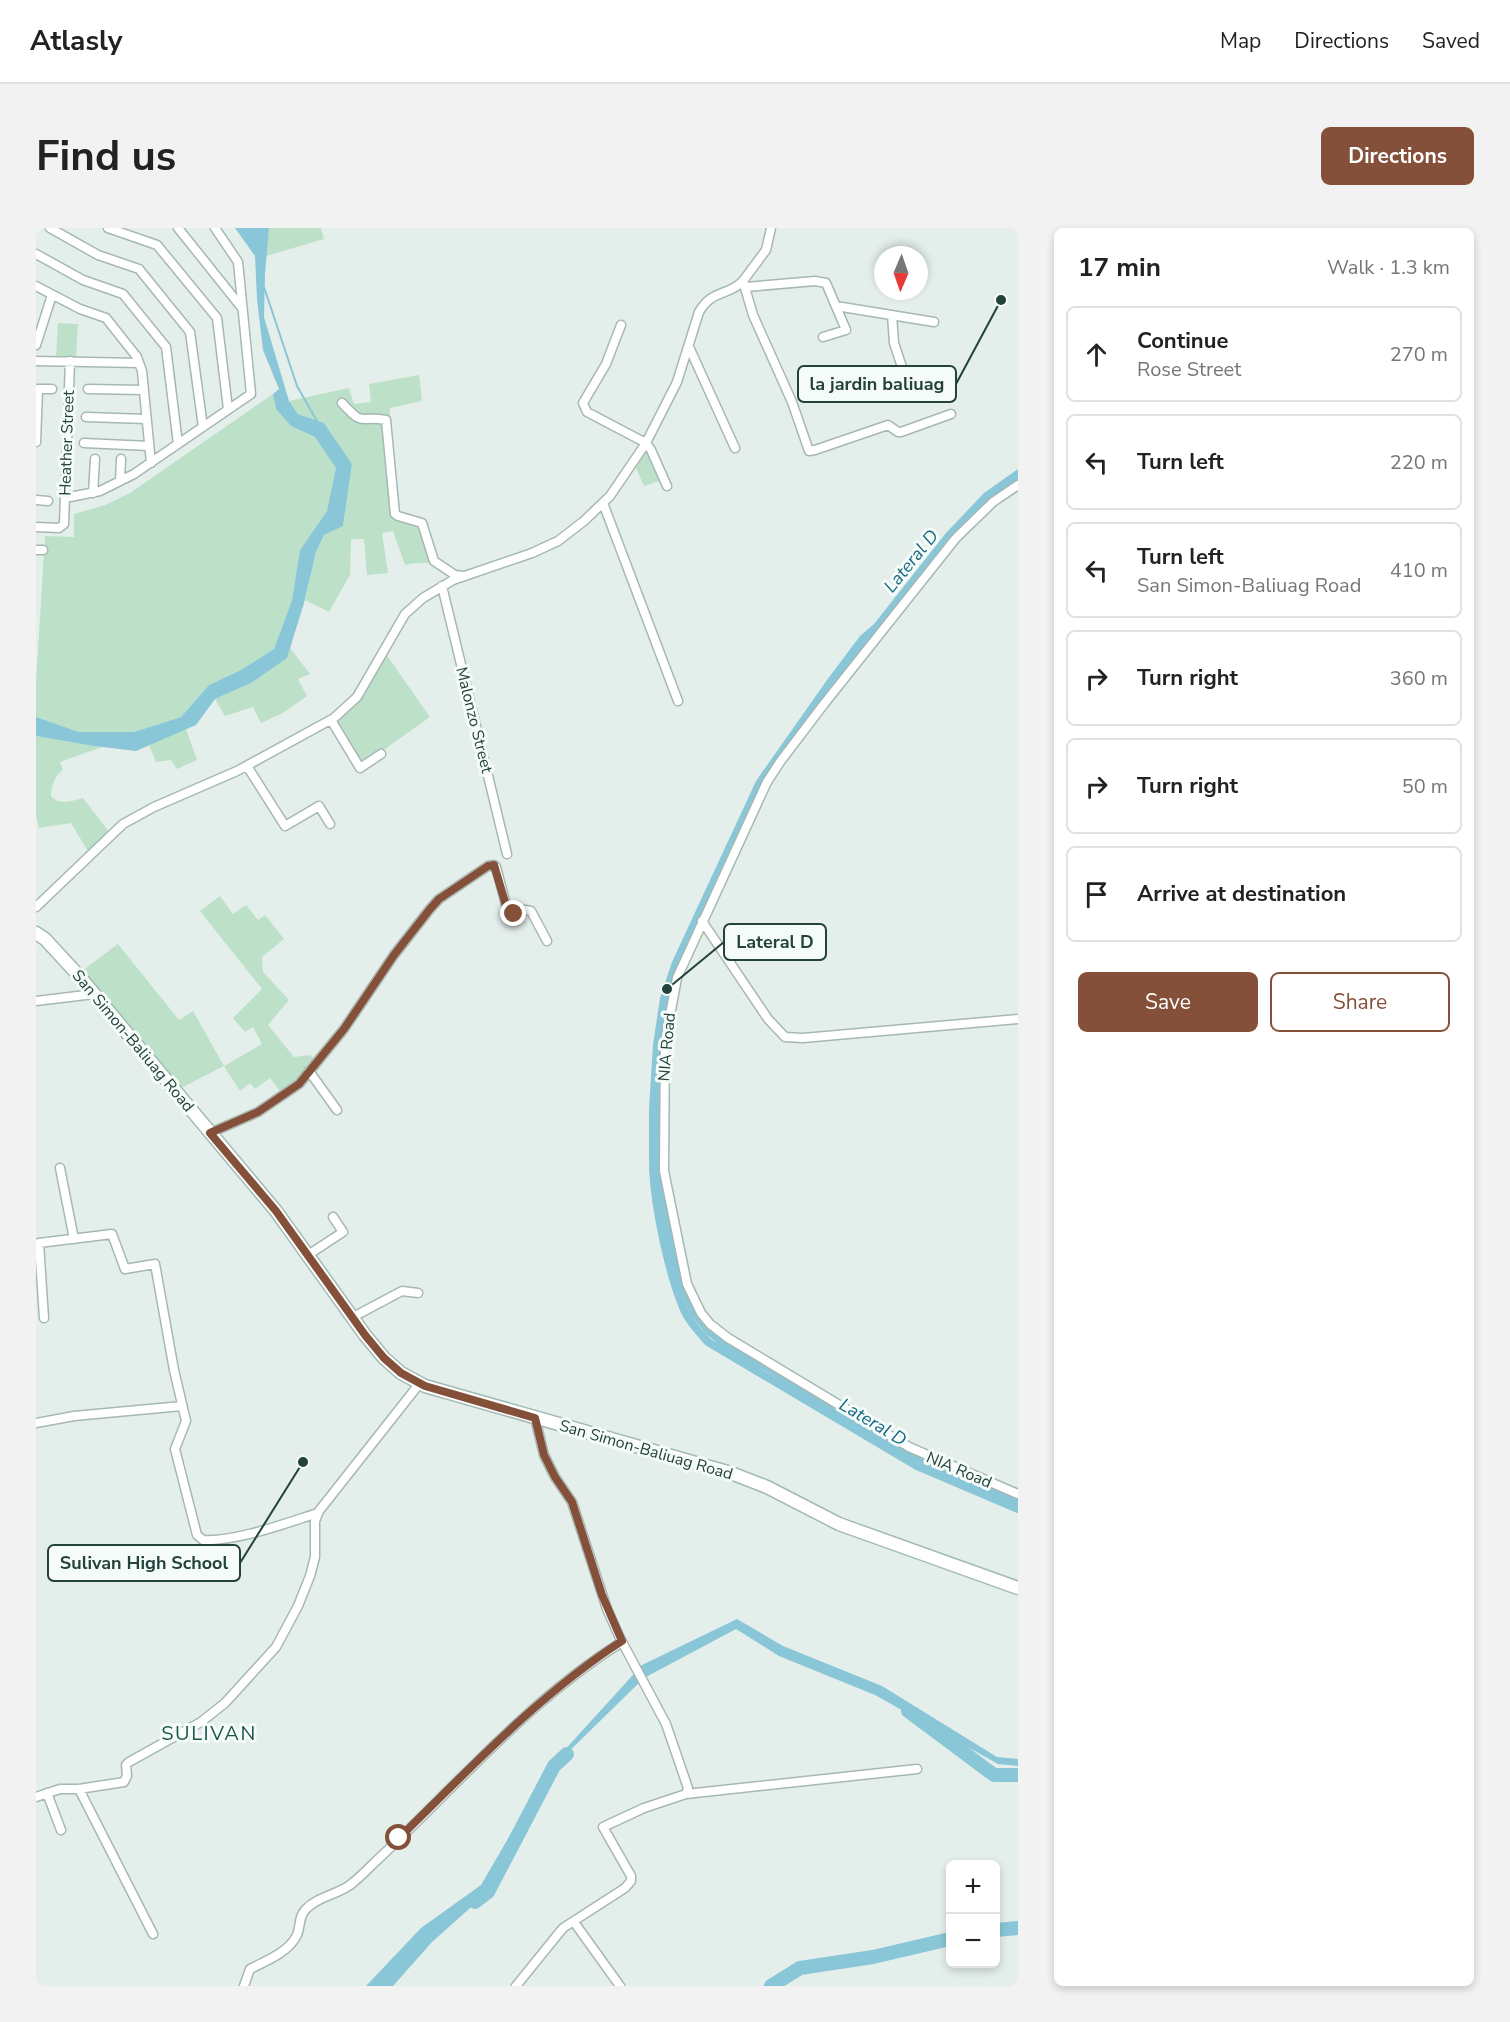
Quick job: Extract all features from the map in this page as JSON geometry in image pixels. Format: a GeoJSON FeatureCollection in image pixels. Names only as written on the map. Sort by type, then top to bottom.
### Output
{"type":"FeatureCollection","features":[{"type":"Feature","properties":{"kind":"main road","name":"San Simon-Baliuag Road"},"geometry":{"type":"LineString","coordinates":[[36,933],[45,939],[94,994],[276,1211],[352,1317],[384,1358],[401,1373],[420,1383],[535,1418],[731,1473],[767,1487],[839,1524],[1018,1588]]}},
{"type":"Feature","properties":{"kind":"street"},"geometry":{"type":"LineString","coordinates":[[50,228],[98,255],[139,269],[190,332],[202,427]]}},
{"type":"Feature","properties":{"kind":"street"},"geometry":{"type":"LineString","coordinates":[[108,228],[157,245],[217,318],[228,410]]}},
{"type":"Feature","properties":{"kind":"street"},"geometry":{"type":"LineString","coordinates":[[178,228],[243,308]]}},
{"type":"Feature","properties":{"kind":"street"},"geometry":{"type":"LineString","coordinates":[[65,498],[93,493],[120,481],[151,463],[251,394],[237,257],[214,228]]}},
{"type":"Feature","properties":{"kind":"street"},"geometry":{"type":"LineString","coordinates":[[771,228],[766,250],[744,284],[753,315],[792,402],[808,451],[888,425],[901,432],[951,414]]}},
{"type":"Feature","properties":{"kind":"street"},"geometry":{"type":"LineString","coordinates":[[36,254],[83,280],[123,294],[166,347],[178,444]]}},
{"type":"Feature","properties":{"kind":"street"},"geometry":{"type":"LineString","coordinates":[[36,907],[123,824],[154,807],[247,766],[331,720],[350,705],[357,697],[405,614],[423,598],[442,586],[465,576],[532,553],[558,541],[584,522],[624,479],[646,443],[677,382],[699,312],[704,303],[713,295],[744,284],[820,281],[826,283],[846,330],[823,337]]}},
{"type":"Feature","properties":{"kind":"street"},"geometry":{"type":"LineString","coordinates":[[36,286],[80,309],[106,318],[137,357],[144,390],[151,463]]}},
{"type":"Feature","properties":{"kind":"street"},"geometry":{"type":"LineString","coordinates":[[36,345],[52,295]]}},
{"type":"Feature","properties":{"kind":"street"},"geometry":{"type":"LineString","coordinates":[[836,306],[934,322]]}},
{"type":"Feature","properties":{"kind":"street"},"geometry":{"type":"LineString","coordinates":[[892,315],[894,343],[902,367]]}},
{"type":"Feature","properties":{"kind":"street"},"geometry":{"type":"LineString","coordinates":[[621,325],[606,364],[583,403],[584,407],[587,411],[646,443],[667,486]]}},
{"type":"Feature","properties":{"kind":"street"},"geometry":{"type":"LineString","coordinates":[[689,347],[735,448]]}},
{"type":"Feature","properties":{"kind":"street"},"geometry":{"type":"LineString","coordinates":[[36,361],[139,363]]}},
{"type":"Feature","properties":{"kind":"street","name":"Heather Street"},"geometry":{"type":"LineString","coordinates":[[36,527],[59,528],[64,524],[70,362]]}},
{"type":"Feature","properties":{"kind":"street"},"geometry":{"type":"LineString","coordinates":[[36,442],[37,389],[52,389]]}},
{"type":"Feature","properties":{"kind":"street"},"geometry":{"type":"LineString","coordinates":[[88,389],[144,390]]}},
{"type":"Feature","properties":{"kind":"street"},"geometry":{"type":"LineString","coordinates":[[342,403],[362,421],[386,420],[395,514],[422,523],[434,561],[456,575],[465,576]]}},
{"type":"Feature","properties":{"kind":"street"},"geometry":{"type":"LineString","coordinates":[[86,417],[146,419]]}},
{"type":"Feature","properties":{"kind":"street"},"geometry":{"type":"LineString","coordinates":[[84,443],[149,446]]}},
{"type":"Feature","properties":{"kind":"street"},"geometry":{"type":"LineString","coordinates":[[93,493],[95,459]]}},
{"type":"Feature","properties":{"kind":"street"},"geometry":{"type":"LineString","coordinates":[[120,481],[121,459]]}},
{"type":"Feature","properties":{"kind":"street","name":"NIA Road"},"geometry":{"type":"LineString","coordinates":[[1018,485],[993,502],[956,538],[824,704],[767,782],[677,978],[665,1042],[663,1079],[664,1171],[682,1268],[695,1304],[710,1324],[728,1338],[894,1440],[1018,1494]]}},
{"type":"Feature","properties":{"kind":"street"},"geometry":{"type":"LineString","coordinates":[[36,500],[48,501]]}},
{"type":"Feature","properties":{"kind":"street"},"geometry":{"type":"LineString","coordinates":[[603,503],[678,701]]}},
{"type":"Feature","properties":{"kind":"street","name":"Malonzo Street"},"geometry":{"type":"LineString","coordinates":[[442,586],[507,854]]}},
{"type":"Feature","properties":{"kind":"street"},"geometry":{"type":"LineString","coordinates":[[331,720],[360,768],[362,769],[381,754]]}},
{"type":"Feature","properties":{"kind":"street"},"geometry":{"type":"LineString","coordinates":[[247,766],[285,826],[319,806],[330,824]]}},
{"type":"Feature","properties":{"kind":"street"},"geometry":{"type":"LineString","coordinates":[[210,1133],[264,1109],[299,1084],[344,1029],[394,955],[430,909],[439,899],[488,866],[496,867],[508,912],[514,914],[525,910],[531,911],[547,941]]}},
{"type":"Feature","properties":{"kind":"street"},"geometry":{"type":"LineString","coordinates":[[702,921],[768,1018],[785,1037],[803,1038],[1018,1019]]}},
{"type":"Feature","properties":{"kind":"street"},"geometry":{"type":"LineString","coordinates":[[36,1001],[94,994]]}},
{"type":"Feature","properties":{"kind":"street"},"geometry":{"type":"LineString","coordinates":[[309,1071],[337,1110]]}},
{"type":"Feature","properties":{"kind":"street"},"geometry":{"type":"LineString","coordinates":[[60,1168],[74,1239]]}},
{"type":"Feature","properties":{"kind":"street"},"geometry":{"type":"LineString","coordinates":[[308,1255],[342,1233],[333,1216]]}},
{"type":"Feature","properties":{"kind":"street"},"geometry":{"type":"LineString","coordinates":[[44,1318],[39,1243],[112,1234],[125,1269],[155,1264],[186,1421],[175,1449],[196,1531],[200,1538],[208,1541],[223,1539],[318,1513]]}},
{"type":"Feature","properties":{"kind":"street"},"geometry":{"type":"LineString","coordinates":[[352,1317],[402,1291],[418,1293]]}},
{"type":"Feature","properties":{"kind":"street"},"geometry":{"type":"LineString","coordinates":[[36,1797],[60,1789],[79,1790],[124,1782],[127,1776],[126,1766],[129,1762],[201,1722],[225,1703],[276,1647],[298,1606],[315,1557],[315,1521],[318,1513],[420,1383]]}},
{"type":"Feature","properties":{"kind":"street"},"geometry":{"type":"LineString","coordinates":[[36,1423],[74,1416],[182,1406]]}},
{"type":"Feature","properties":{"kind":"street"},"geometry":{"type":"LineString","coordinates":[[535,1418],[544,1455],[555,1477],[572,1502],[602,1595],[622,1641],[666,1724],[688,1788],[686,1794]]}},
{"type":"Feature","properties":{"kind":"street"},"geometry":{"type":"LineString","coordinates":[[244,1986],[250,1969],[272,1958],[292,1943],[306,1908],[349,1886],[504,1736],[568,1679],[622,1641]]}},
{"type":"Feature","properties":{"kind":"street"},"geometry":{"type":"LineString","coordinates":[[516,1986],[563,1928],[625,1888],[630,1881],[631,1876],[603,1827],[644,1808],[686,1794],[917,1769]]}},
{"type":"Feature","properties":{"kind":"street"},"geometry":{"type":"LineString","coordinates":[[79,1790],[153,1934]]}},
{"type":"Feature","properties":{"kind":"street"},"geometry":{"type":"LineString","coordinates":[[47,1793],[61,1830]]}},
{"type":"Feature","properties":{"kind":"street"},"geometry":{"type":"LineString","coordinates":[[574,1922],[620,1986]]}},
{"type":"Feature","properties":{"kind":"green space"},"geometry":{"type":"Polygon","coordinates":[[[269,228],[321,228],[324,239],[266,256],[269,228]]]}},
{"type":"Feature","properties":{"kind":"green space"},"geometry":{"type":"Polygon","coordinates":[[[58,323],[78,324],[76,357],[56,356],[58,323]]]}},
{"type":"Feature","properties":{"kind":"green space"},"geometry":{"type":"Polygon","coordinates":[[[419,375],[422,401],[390,408],[390,419],[356,414],[342,398],[338,402],[353,419],[383,423],[392,515],[420,526],[433,563],[405,565],[393,531],[382,533],[388,573],[367,575],[364,539],[351,539],[350,575],[329,612],[305,600],[316,552],[324,535],[343,526],[352,464],[324,423],[298,414],[289,401],[349,388],[354,404],[371,402],[369,384],[419,375]]]}},
{"type":"Feature","properties":{"kind":"green space"},"geometry":{"type":"Polygon","coordinates":[[[273,394],[276,409],[291,426],[315,437],[337,468],[327,511],[300,550],[292,600],[274,649],[241,670],[209,685],[181,717],[134,732],[79,732],[36,717],[45,536],[74,537],[74,514],[105,505],[130,493],[273,394]]]}},
{"type":"Feature","properties":{"kind":"green space"},"geometry":{"type":"Polygon","coordinates":[[[647,448],[662,480],[644,486],[636,468],[647,448]]]}},
{"type":"Feature","properties":{"kind":"green space"},"geometry":{"type":"Polygon","coordinates":[[[290,648],[310,674],[298,679],[307,696],[283,713],[261,723],[253,707],[225,716],[215,699],[251,683],[286,658],[290,648]]]}},
{"type":"Feature","properties":{"kind":"green space"},"geometry":{"type":"Polygon","coordinates":[[[386,654],[430,717],[361,766],[336,721],[358,700],[386,654]]]}},
{"type":"Feature","properties":{"kind":"green space"},"geometry":{"type":"Polygon","coordinates":[[[186,729],[197,760],[177,769],[171,760],[156,762],[149,745],[186,729]]]}},
{"type":"Feature","properties":{"kind":"green space"},"geometry":{"type":"Polygon","coordinates":[[[36,736],[102,747],[60,762],[63,770],[56,778],[51,792],[51,796],[62,802],[83,798],[110,833],[89,853],[71,823],[39,828],[36,815],[36,736]]]}},
{"type":"Feature","properties":{"kind":"green space"},"geometry":{"type":"Polygon","coordinates":[[[220,896],[233,914],[246,905],[258,920],[265,915],[284,939],[262,957],[263,972],[289,1000],[268,1025],[294,1057],[311,1055],[315,1061],[298,1083],[282,1094],[270,1078],[255,1089],[250,1083],[240,1091],[224,1066],[262,1044],[253,1027],[245,1032],[233,1018],[262,989],[200,911],[220,896]]]}},
{"type":"Feature","properties":{"kind":"green space"},"geometry":{"type":"Polygon","coordinates":[[[118,944],[179,1020],[193,1011],[224,1066],[179,1089],[83,970],[118,944]]]}},
{"type":"Feature","properties":{"kind":"water"},"geometry":{"type":"Polygon","coordinates":[[[235,228],[269,228],[264,317],[289,401],[298,414],[324,423],[352,464],[343,526],[324,535],[316,552],[304,603],[287,658],[251,683],[215,699],[196,725],[136,751],[36,736],[36,717],[79,732],[134,732],[181,717],[209,685],[241,670],[274,649],[292,600],[300,550],[327,511],[336,468],[315,437],[291,426],[276,409],[273,394],[279,389],[263,350],[255,256],[235,228]]]}},
{"type":"Feature","properties":{"kind":"water","name":"Lateral D"},"geometry":{"type":"Polygon","coordinates":[[[1018,469],[1018,480],[988,502],[774,766],[671,993],[661,1158],[687,1291],[698,1314],[916,1454],[1018,1497],[1018,1506],[950,1478],[875,1440],[765,1371],[726,1350],[706,1334],[690,1314],[673,1271],[649,1164],[649,1109],[653,1045],[660,998],[672,962],[756,781],[860,636],[874,624],[946,533],[984,493],[1018,469]]]}},
{"type":"Feature","properties":{"kind":"water"},"geometry":{"type":"Polygon","coordinates":[[[737,1619],[783,1646],[882,1686],[997,1757],[1018,1759],[1018,1766],[998,1764],[875,1695],[779,1656],[736,1629],[644,1678],[554,1766],[488,1892],[432,1942],[393,1986],[366,1986],[421,1928],[481,1885],[551,1765],[642,1665],[737,1619]]]}},
{"type":"Feature","properties":{"kind":"waterway"},"geometry":{"type":"LineString","coordinates":[[264,287],[297,386],[318,423]]}},
{"type":"Feature","properties":{"kind":"waterway","name":"Lateral D"},"geometry":{"type":"LineString","coordinates":[[653,1168],[660,1222],[668,1261],[679,1297],[687,1316],[708,1342],[917,1466],[1018,1509]]}},
{"type":"Feature","properties":{"kind":"waterway"},"geometry":{"type":"LineString","coordinates":[[908,1711],[994,1775],[1018,1775]]}},
{"type":"Feature","properties":{"kind":"waterway"},"geometry":{"type":"LineString","coordinates":[[475,1902],[488,1892],[554,1766],[567,1754]]}},
{"type":"Feature","properties":{"kind":"waterway"},"geometry":{"type":"LineString","coordinates":[[1000,1930],[1018,1928]]}},
{"type":"Feature","properties":{"kind":"waterway"},"geometry":{"type":"LineString","coordinates":[[771,1986],[800,1968],[873,1957],[946,1940]]}},
{"type":"Feature","properties":{"kind":"place","name":"la jardin baliuag"},"geometry":{"type":"Point","coordinates":[1001,300]}},
{"type":"Feature","properties":{"kind":"place","name":"Lateral D"},"geometry":{"type":"Point","coordinates":[667,989]}},
{"type":"Feature","properties":{"kind":"place","name":"Sulivan High School"},"geometry":{"type":"Point","coordinates":[303,1462]}},
{"type":"Feature","properties":{"kind":"district","name":"SULIVAN"},"geometry":{"type":"Point","coordinates":[209,1733]}},
{"type":"Feature","properties":{"kind":"route"},"geometry":{"type":"LineString","coordinates":[[399,1838],[504,1736],[568,1679],[622,1641],[607,1609],[572,1502],[555,1477],[544,1455],[535,1418],[425,1386],[401,1373],[384,1358],[365,1335],[276,1211],[210,1133],[264,1109],[299,1084],[344,1029],[394,955],[439,899],[488,866],[494,865],[508,912],[514,914]]}}]}
